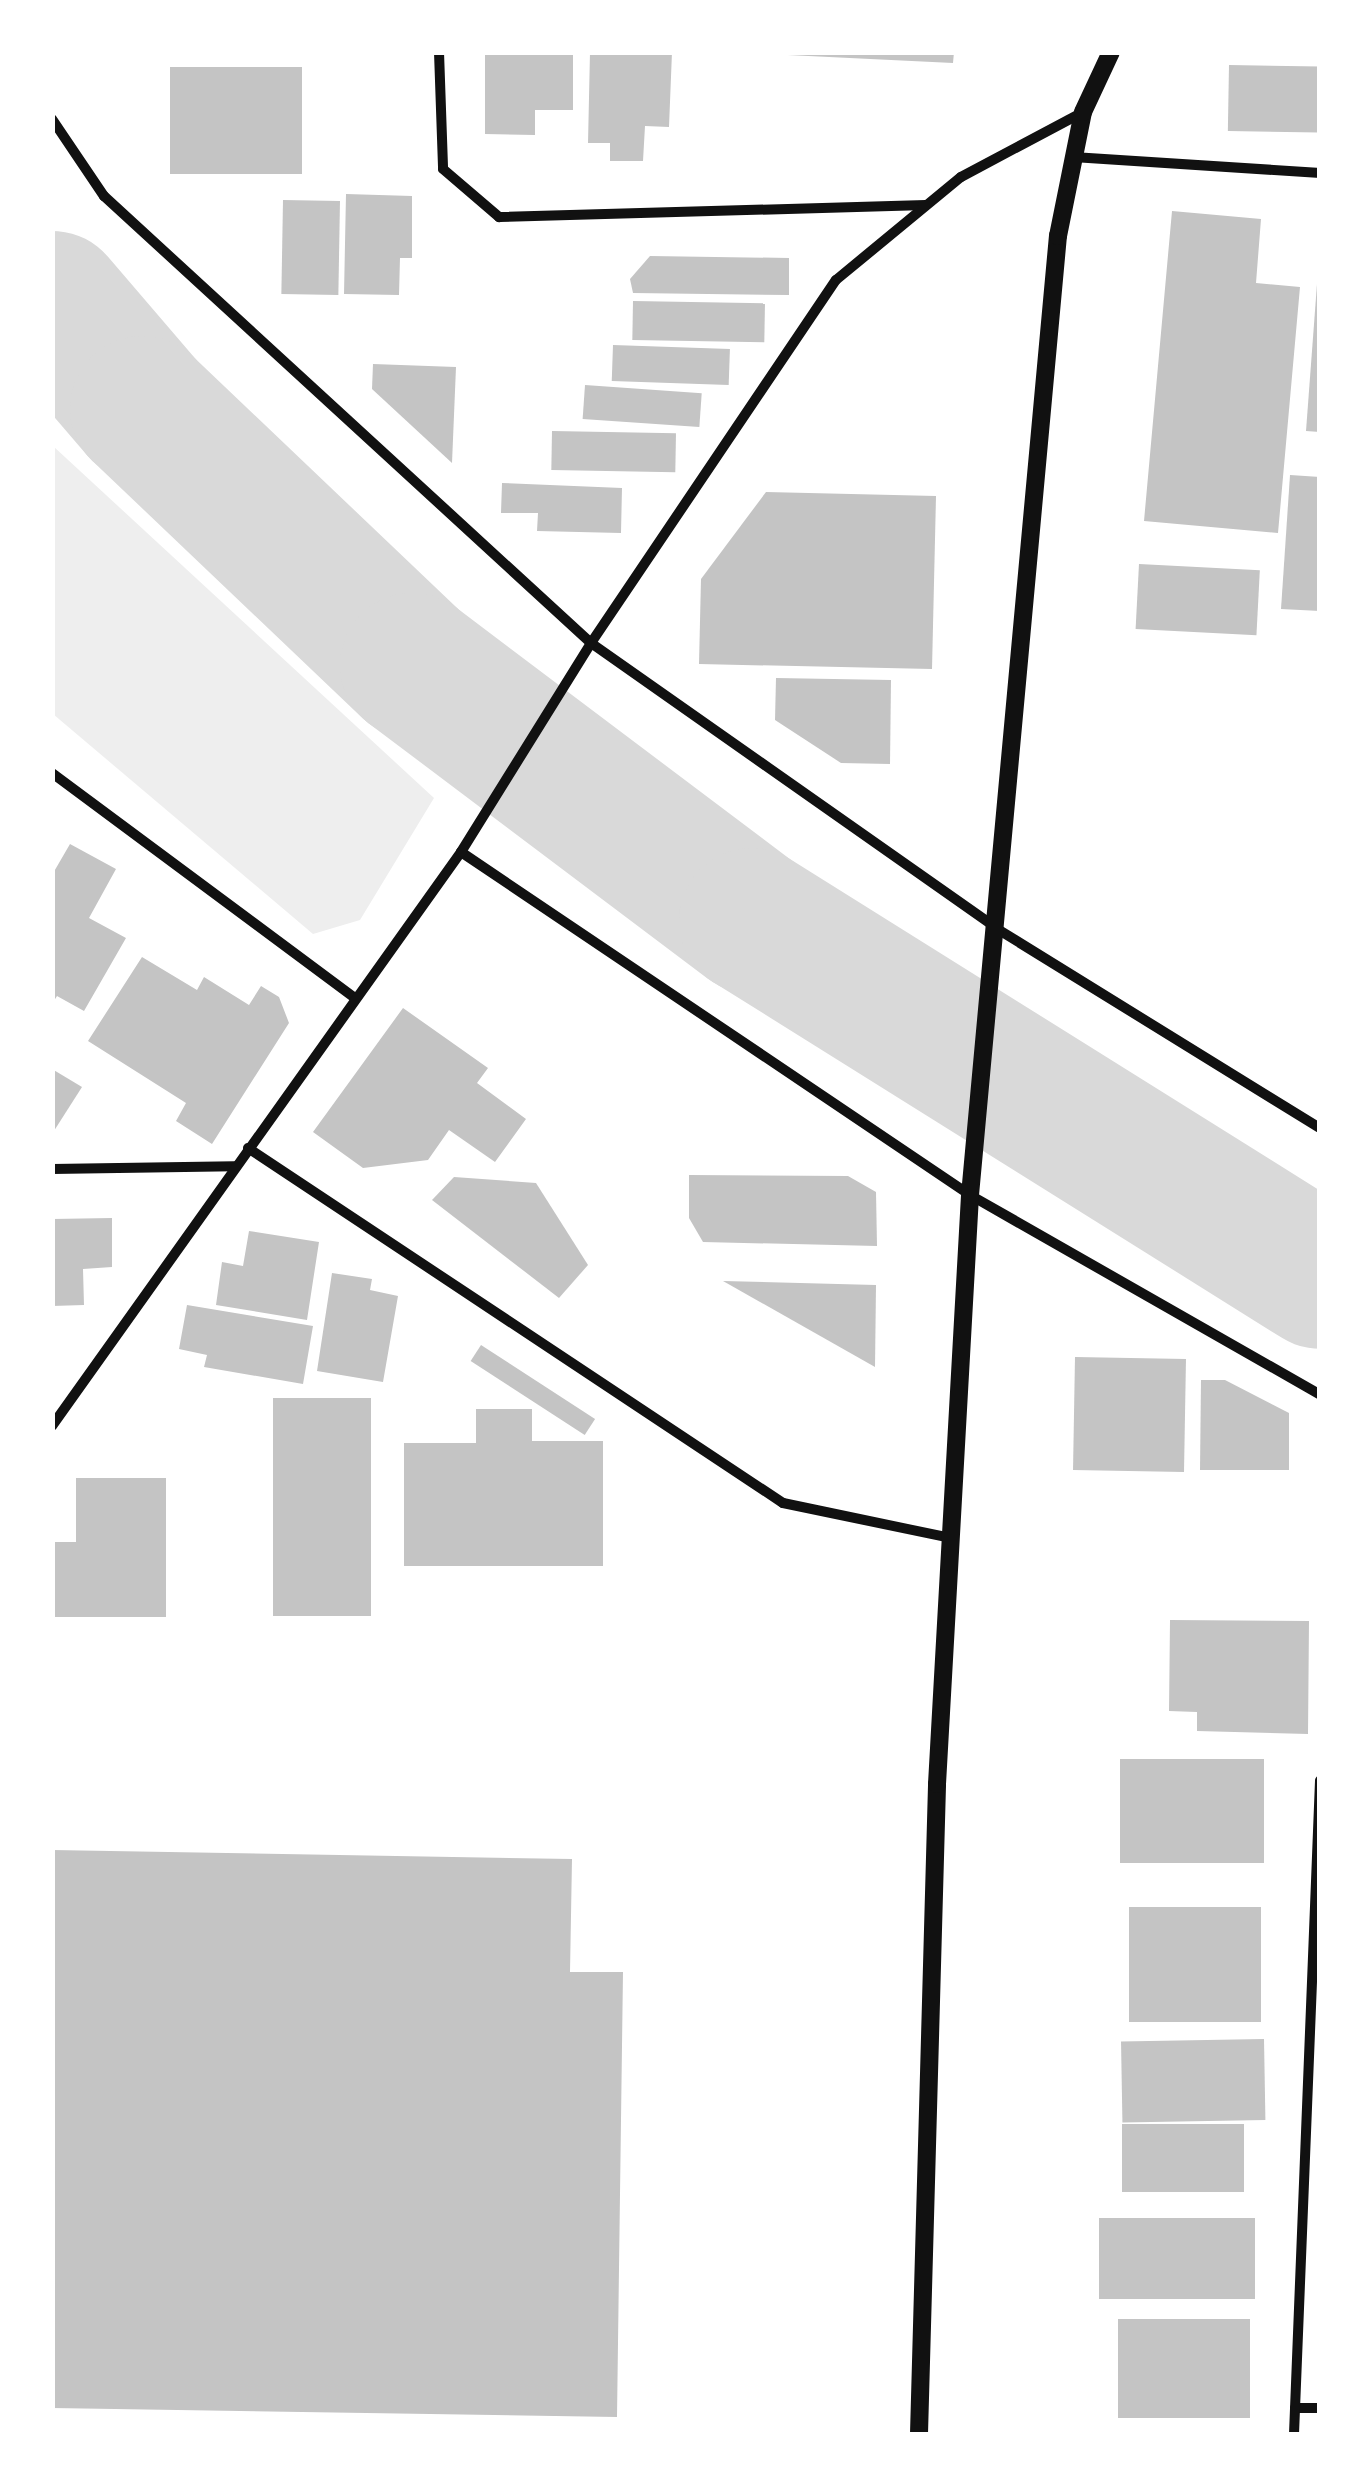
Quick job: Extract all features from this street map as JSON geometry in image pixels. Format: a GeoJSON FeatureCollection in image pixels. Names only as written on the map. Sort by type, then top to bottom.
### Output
{"type":"FeatureCollection","features":[{"type":"Feature","properties":{"kind":"street"},"geometry":{"type":"LineString","coordinates":[[440,52],[444,169],[499,217],[926,205]]}},
{"type":"Feature","properties":{"kind":"street"},"geometry":{"type":"LineString","coordinates":[[919,2434],[950,1538],[970,1195],[999,930],[1058,236],[1084,112],[1111,52]]}},
{"type":"Feature","properties":{"kind":"street"},"geometry":{"type":"LineString","coordinates":[[52,1426],[461,852],[591,644],[836,280],[961,177],[1084,112]]}},
{"type":"Feature","properties":{"kind":"street"},"geometry":{"type":"LineString","coordinates":[[52,119],[104,196],[591,644],[999,930],[1320,1128]]}},
{"type":"Feature","properties":{"kind":"street"},"geometry":{"type":"LineString","coordinates":[[1074,157],[1320,173]]}},
{"type":"Feature","properties":{"kind":"street"},"geometry":{"type":"LineString","coordinates":[[52,773],[354,997]]}},
{"type":"Feature","properties":{"kind":"street"},"geometry":{"type":"LineString","coordinates":[[461,852],[970,1195],[1320,1396]]}},
{"type":"Feature","properties":{"kind":"street"},"geometry":{"type":"LineString","coordinates":[[248,1148],[784,1503],[950,1538]]}},
{"type":"Feature","properties":{"kind":"street"},"geometry":{"type":"LineString","coordinates":[[52,1169],[234,1166]]}},
{"type":"Feature","properties":{"kind":"street"},"geometry":{"type":"LineString","coordinates":[[1294,2434],[1320,1781]]}},
{"type":"Feature","properties":{"kind":"street"},"geometry":{"type":"LineString","coordinates":[[1305,2090],[1320,2090]]}},
{"type":"Feature","properties":{"kind":"street"},"geometry":{"type":"LineString","coordinates":[[1295,2408],[1320,2408]]}},
{"type":"Feature","properties":{"kind":"shaded area"},"geometry":{"type":"Polygon","coordinates":[[[53,446],[434,798],[360,920],[313,934],[53,714],[53,446]]]}},
{"type":"Feature","properties":{"kind":"building"},"geometry":{"type":"Polygon","coordinates":[[[485,52],[573,52],[573,110],[535,110],[535,135],[485,134],[485,52]]]}},
{"type":"Feature","properties":{"kind":"building"},"geometry":{"type":"Polygon","coordinates":[[[590,52],[672,52],[669,127],[645,126],[643,161],[610,161],[610,143],[588,143],[590,52]]]}},
{"type":"Feature","properties":{"kind":"building"},"geometry":{"type":"Polygon","coordinates":[[[726,52],[954,52],[953,63],[726,52]]]}},
{"type":"Feature","properties":{"kind":"building"},"geometry":{"type":"Polygon","coordinates":[[[1229,65],[1320,67],[1319,133],[1228,131],[1229,65]]]}},
{"type":"Feature","properties":{"kind":"building"},"geometry":{"type":"Polygon","coordinates":[[[170,67],[302,67],[302,174],[170,174],[170,67]]]}},
{"type":"Feature","properties":{"kind":"building"},"geometry":{"type":"Polygon","coordinates":[[[346,194],[412,196],[412,258],[400,258],[399,295],[344,294],[346,194]]]}},
{"type":"Feature","properties":{"kind":"building"},"geometry":{"type":"Polygon","coordinates":[[[283,200],[340,201],[338,295],[281,294],[283,200]]]}},
{"type":"Feature","properties":{"kind":"building"},"geometry":{"type":"Polygon","coordinates":[[[1172,211],[1261,219],[1256,283],[1300,287],[1278,533],[1144,521],[1172,211]]]}},
{"type":"Feature","properties":{"kind":"building"},"geometry":{"type":"Polygon","coordinates":[[[650,256],[789,258],[789,295],[633,293],[630,279],[650,256]]]}},
{"type":"Feature","properties":{"kind":"building"},"geometry":{"type":"Polygon","coordinates":[[[1320,284],[1320,432],[1306,431],[1320,284]]]}},
{"type":"Feature","properties":{"kind":"building"},"geometry":{"type":"Polygon","coordinates":[[[633,301],[765,303],[764,342],[632,340],[633,301]]]}},
{"type":"Feature","properties":{"kind":"building"},"geometry":{"type":"Polygon","coordinates":[[[613,345],[730,349],[729,385],[612,381],[613,345]]]}},
{"type":"Feature","properties":{"kind":"building"},"geometry":{"type":"Polygon","coordinates":[[[373,364],[456,367],[452,463],[372,389],[373,364]]]}},
{"type":"Feature","properties":{"kind":"building"},"geometry":{"type":"Polygon","coordinates":[[[585,385],[702,393],[699,427],[583,419],[585,385]]]}},
{"type":"Feature","properties":{"kind":"building"},"geometry":{"type":"Polygon","coordinates":[[[552,431],[676,433],[675,472],[551,470],[552,431]]]}},
{"type":"Feature","properties":{"kind":"building"},"geometry":{"type":"Polygon","coordinates":[[[1290,475],[1320,477],[1320,611],[1281,609],[1290,475]]]}},
{"type":"Feature","properties":{"kind":"building"},"geometry":{"type":"Polygon","coordinates":[[[502,483],[622,488],[621,533],[537,531],[538,513],[501,513],[502,483]]]}},
{"type":"Feature","properties":{"kind":"building"},"geometry":{"type":"Polygon","coordinates":[[[766,492],[936,496],[932,669],[699,664],[701,579],[766,492]]]}},
{"type":"Feature","properties":{"kind":"building"},"geometry":{"type":"Polygon","coordinates":[[[1139,564],[1260,570],[1256,635],[1136,629],[1139,564]]]}},
{"type":"Feature","properties":{"kind":"building"},"geometry":{"type":"Polygon","coordinates":[[[776,678],[891,680],[890,764],[841,763],[775,720],[776,678]]]}},
{"type":"Feature","properties":{"kind":"building"},"geometry":{"type":"Polygon","coordinates":[[[70,844],[116,869],[89,918],[126,938],[84,1011],[57,996],[52,1004],[52,875],[70,844]]]}},
{"type":"Feature","properties":{"kind":"building"},"geometry":{"type":"Polygon","coordinates":[[[142,957],[197,990],[204,977],[249,1005],[261,986],[279,997],[289,1023],[212,1144],[176,1121],[186,1103],[88,1041],[142,957]]]}},
{"type":"Feature","properties":{"kind":"building"},"geometry":{"type":"Polygon","coordinates":[[[403,1008],[488,1068],[477,1083],[526,1119],[495,1162],[449,1130],[428,1160],[363,1168],[313,1132],[403,1008]]]}},
{"type":"Feature","properties":{"kind":"building"},"geometry":{"type":"Polygon","coordinates":[[[52,1069],[82,1087],[52,1134],[52,1069]]]}},
{"type":"Feature","properties":{"kind":"building"},"geometry":{"type":"Polygon","coordinates":[[[689,1175],[848,1176],[876,1192],[877,1246],[703,1242],[689,1218],[689,1175]]]}},
{"type":"Feature","properties":{"kind":"building"},"geometry":{"type":"Polygon","coordinates":[[[454,1177],[536,1183],[588,1265],[559,1298],[432,1200],[454,1177]]]}},
{"type":"Feature","properties":{"kind":"building"},"geometry":{"type":"Polygon","coordinates":[[[112,1218],[112,1267],[83,1269],[84,1305],[52,1306],[52,1219],[112,1218]]]}},
{"type":"Feature","properties":{"kind":"building"},"geometry":{"type":"Polygon","coordinates":[[[249,1231],[319,1242],[307,1320],[216,1305],[222,1262],[243,1266],[249,1231]]]}},
{"type":"Feature","properties":{"kind":"building"},"geometry":{"type":"Polygon","coordinates":[[[332,1273],[372,1279],[370,1290],[398,1296],[383,1382],[317,1371],[332,1273]]]}},
{"type":"Feature","properties":{"kind":"building"},"geometry":{"type":"Polygon","coordinates":[[[723,1281],[876,1285],[875,1367],[723,1281]]]}},
{"type":"Feature","properties":{"kind":"building"},"geometry":{"type":"Polygon","coordinates":[[[187,1305],[313,1326],[303,1384],[204,1367],[207,1355],[179,1349],[187,1305]]]}},
{"type":"Feature","properties":{"kind":"building"},"geometry":{"type":"Polygon","coordinates":[[[481,1345],[595,1419],[585,1435],[471,1361],[481,1345]]]}},
{"type":"Feature","properties":{"kind":"building"},"geometry":{"type":"Polygon","coordinates":[[[1075,1357],[1186,1359],[1184,1472],[1073,1470],[1075,1357]]]}},
{"type":"Feature","properties":{"kind":"building"},"geometry":{"type":"Polygon","coordinates":[[[1201,1380],[1225,1380],[1289,1413],[1289,1470],[1200,1470],[1201,1380]]]}},
{"type":"Feature","properties":{"kind":"building"},"geometry":{"type":"Polygon","coordinates":[[[273,1398],[371,1398],[371,1616],[273,1616],[273,1398]]]}},
{"type":"Feature","properties":{"kind":"building"},"geometry":{"type":"Polygon","coordinates":[[[476,1409],[532,1409],[532,1441],[603,1441],[603,1566],[404,1566],[404,1443],[476,1443],[476,1409]]]}},
{"type":"Feature","properties":{"kind":"building"},"geometry":{"type":"Polygon","coordinates":[[[76,1478],[166,1478],[166,1617],[52,1617],[52,1542],[76,1542],[76,1478]]]}},
{"type":"Feature","properties":{"kind":"building"},"geometry":{"type":"Polygon","coordinates":[[[1170,1620],[1309,1621],[1308,1734],[1197,1731],[1197,1712],[1169,1711],[1170,1620]]]}},
{"type":"Feature","properties":{"kind":"building"},"geometry":{"type":"Polygon","coordinates":[[[1120,1759],[1264,1759],[1264,1863],[1120,1863],[1120,1759]]]}},
{"type":"Feature","properties":{"kind":"building"},"geometry":{"type":"Polygon","coordinates":[[[52,1850],[572,1859],[570,1972],[623,1972],[617,2417],[52,2408],[52,1850]]]}},
{"type":"Feature","properties":{"kind":"building"},"geometry":{"type":"Polygon","coordinates":[[[1129,1907],[1261,1907],[1261,2022],[1129,2022],[1129,1907]]]}},
{"type":"Feature","properties":{"kind":"building"},"geometry":{"type":"Polygon","coordinates":[[[1264,2039],[1265,2120],[1122,2122],[1121,2041],[1264,2039]]]}},
{"type":"Feature","properties":{"kind":"building"},"geometry":{"type":"Polygon","coordinates":[[[1122,2124],[1244,2124],[1244,2192],[1122,2192],[1122,2124]]]}},
{"type":"Feature","properties":{"kind":"building"},"geometry":{"type":"Polygon","coordinates":[[[1099,2218],[1255,2218],[1255,2299],[1099,2299],[1099,2218]]]}},
{"type":"Feature","properties":{"kind":"building"},"geometry":{"type":"Polygon","coordinates":[[[1118,2319],[1250,2319],[1250,2418],[1118,2418],[1118,2319]]]}},
{"type":"Feature","properties":{"kind":"waterway"},"geometry":{"type":"LineString","coordinates":[[52,303],[142,408],[412,665],[751,920],[1320,1276]]}}]}
